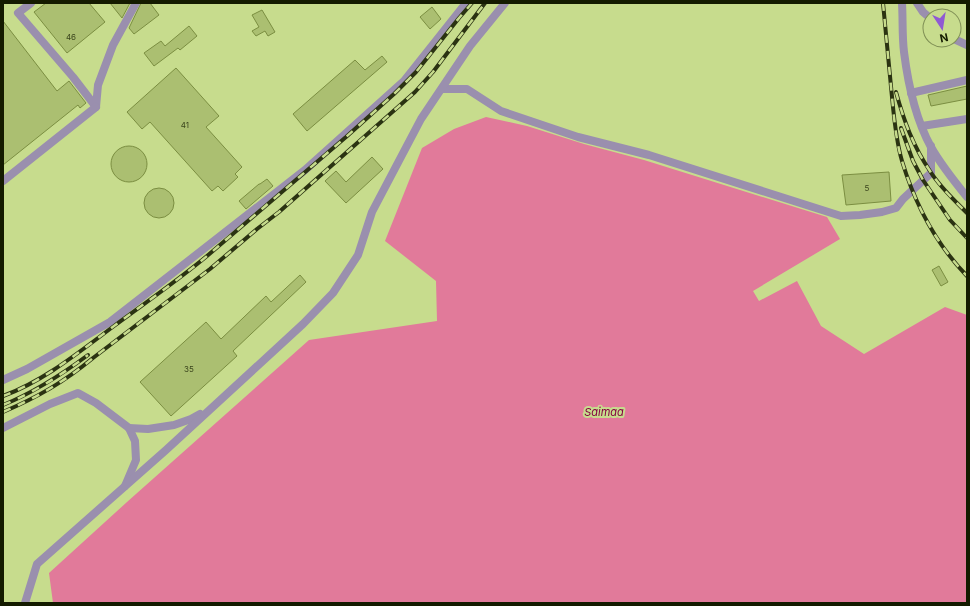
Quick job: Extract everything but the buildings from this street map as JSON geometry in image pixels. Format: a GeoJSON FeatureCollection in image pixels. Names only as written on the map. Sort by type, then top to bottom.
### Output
{"type":"FeatureCollection","features":[{"type":"Feature","properties":{"kind":"lane"},"geometry":{"type":"LineString","coordinates":[[31,3],[18,13],[73,77],[96,107]]}},
{"type":"Feature","properties":{"kind":"lane"},"geometry":{"type":"LineString","coordinates":[[3,181],[96,107],[98,85],[110,52],[136,3]]}},
{"type":"Feature","properties":{"kind":"lane"},"geometry":{"type":"LineString","coordinates":[[3,380],[27,369],[110,322],[305,170],[404,81],[466,3]]}},
{"type":"Feature","properties":{"kind":"lane"},"geometry":{"type":"LineString","coordinates":[[25,603],[37,564],[124,488],[216,404],[303,324],[333,293],[358,255],[372,212],[421,119],[470,46],[505,3]]}},
{"type":"Feature","properties":{"kind":"lane"},"geometry":{"type":"LineString","coordinates":[[902,3],[904,52],[911,93],[917,113],[931,146],[951,178],[967,196]]}},
{"type":"Feature","properties":{"kind":"lane"},"geometry":{"type":"LineString","coordinates":[[911,93],[967,80]]}},
{"type":"Feature","properties":{"kind":"lane"},"geometry":{"type":"LineString","coordinates":[[442,88],[467,89],[501,111],[578,137],[649,155],[841,216],[882,212],[896,208],[903,199],[930,173],[931,146]]}},
{"type":"Feature","properties":{"kind":"lane"},"geometry":{"type":"LineString","coordinates":[[922,126],[967,119]]}},
{"type":"Feature","properties":{"kind":"lane"},"geometry":{"type":"LineString","coordinates":[[3,428],[50,404],[78,393],[96,403],[129,428],[135,442],[136,460],[124,488]]}},
{"type":"Feature","properties":{"kind":"lane"},"geometry":{"type":"LineString","coordinates":[[129,428],[148,429],[174,425],[191,419],[216,404]]}},
{"type":"Feature","properties":{"kind":"water","name":"Saimaa"},"geometry":{"type":"Polygon","coordinates":[[[486,117],[527,126],[584,144],[644,160],[827,217],[840,239],[753,291],[759,301],[797,281],[821,326],[864,354],[945,307],[967,315],[967,603],[53,603],[49,573],[309,340],[437,321],[436,281],[385,241],[422,148],[454,129],[486,117]]]}},
{"type":"Feature","properties":{"kind":"railway"},"geometry":{"type":"LineString","coordinates":[[3,396],[33,382],[61,365],[173,283],[207,256],[394,94],[416,72],[472,3]]}},
{"type":"Feature","properties":{"kind":"railway"},"geometry":{"type":"LineString","coordinates":[[3,412],[28,401],[61,382],[210,269],[279,212],[415,92],[433,72],[485,3]]}},
{"type":"Feature","properties":{"kind":"railway"},"geometry":{"type":"LineString","coordinates":[[883,3],[894,121],[902,161],[913,193],[928,223],[946,251],[967,276]]}},
{"type":"Feature","properties":{"kind":"railway"},"geometry":{"type":"LineString","coordinates":[[896,92],[902,113],[924,162],[942,188],[967,213]]}},
{"type":"Feature","properties":{"kind":"railway"},"geometry":{"type":"LineString","coordinates":[[901,128],[913,161],[923,180],[950,220],[967,238]]}},
{"type":"Feature","properties":{"kind":"railway"},"geometry":{"type":"LineString","coordinates":[[3,405],[26,395],[47,383],[88,355]]}}]}
